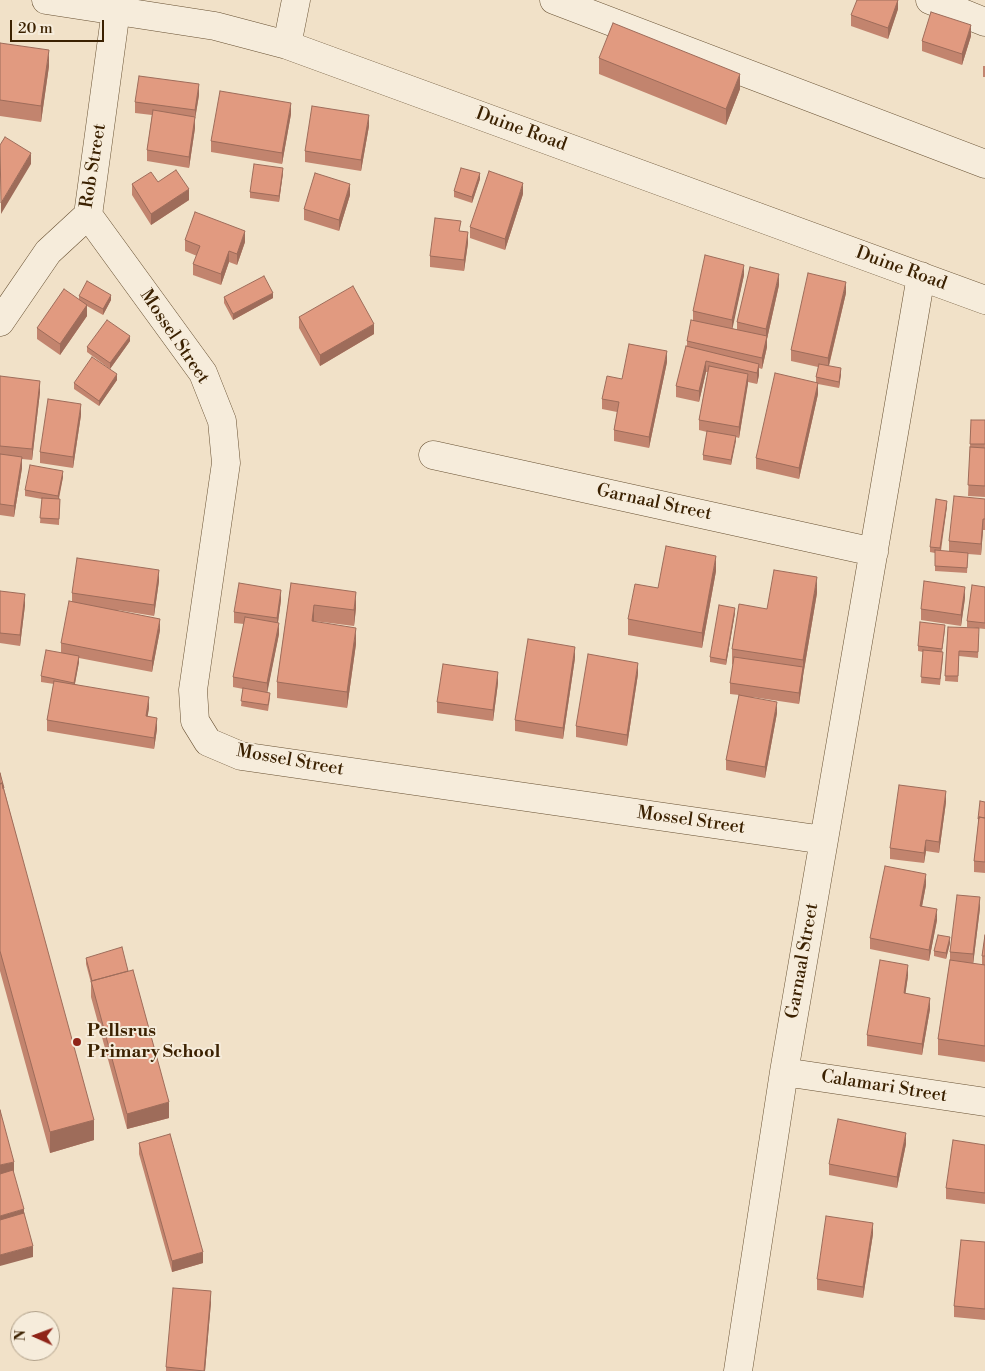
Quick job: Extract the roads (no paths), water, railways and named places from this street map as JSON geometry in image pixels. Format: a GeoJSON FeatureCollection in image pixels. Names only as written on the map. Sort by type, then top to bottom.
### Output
{"type":"FeatureCollection","features":[{"type":"Feature","properties":{"kind":"street","name":"Duine Road"},"geometry":{"type":"LineString","coordinates":[[46,0],[215,26],[287,45],[985,300]]}},
{"type":"Feature","properties":{"kind":"street"},"geometry":{"type":"LineString","coordinates":[[287,45],[296,0]]}},
{"type":"Feature","properties":{"kind":"street"},"geometry":{"type":"LineString","coordinates":[[554,0],[985,164]]}},
{"type":"Feature","properties":{"kind":"street"},"geometry":{"type":"LineString","coordinates":[[930,0],[985,22]]}},
{"type":"Feature","properties":{"kind":"street","name":"Rob Street"},"geometry":{"type":"LineString","coordinates":[[0,322],[48,252],[88,215],[116,10]]}},
{"type":"Feature","properties":{"kind":"street","name":"Mossel Street"},"geometry":{"type":"LineString","coordinates":[[88,215],[203,373],[222,421],[226,463],[193,690],[195,721],[208,742],[241,756],[824,840]]}},
{"type":"Feature","properties":{"kind":"street","name":"Garnaal Street"},"geometry":{"type":"LineString","coordinates":[[738,1371],[784,1072],[921,276]]}},
{"type":"Feature","properties":{"kind":"street","name":"Garnaal Street"},"geometry":{"type":"LineString","coordinates":[[433,455],[874,552]]}},
{"type":"Feature","properties":{"kind":"street","name":"Calamari Street"},"geometry":{"type":"LineString","coordinates":[[784,1072],[985,1102]]}},
{"type":"Feature","properties":{"kind":"place","name":"Pellsrus Primary School"},"geometry":{"type":"Point","coordinates":[77,1042]}}]}
